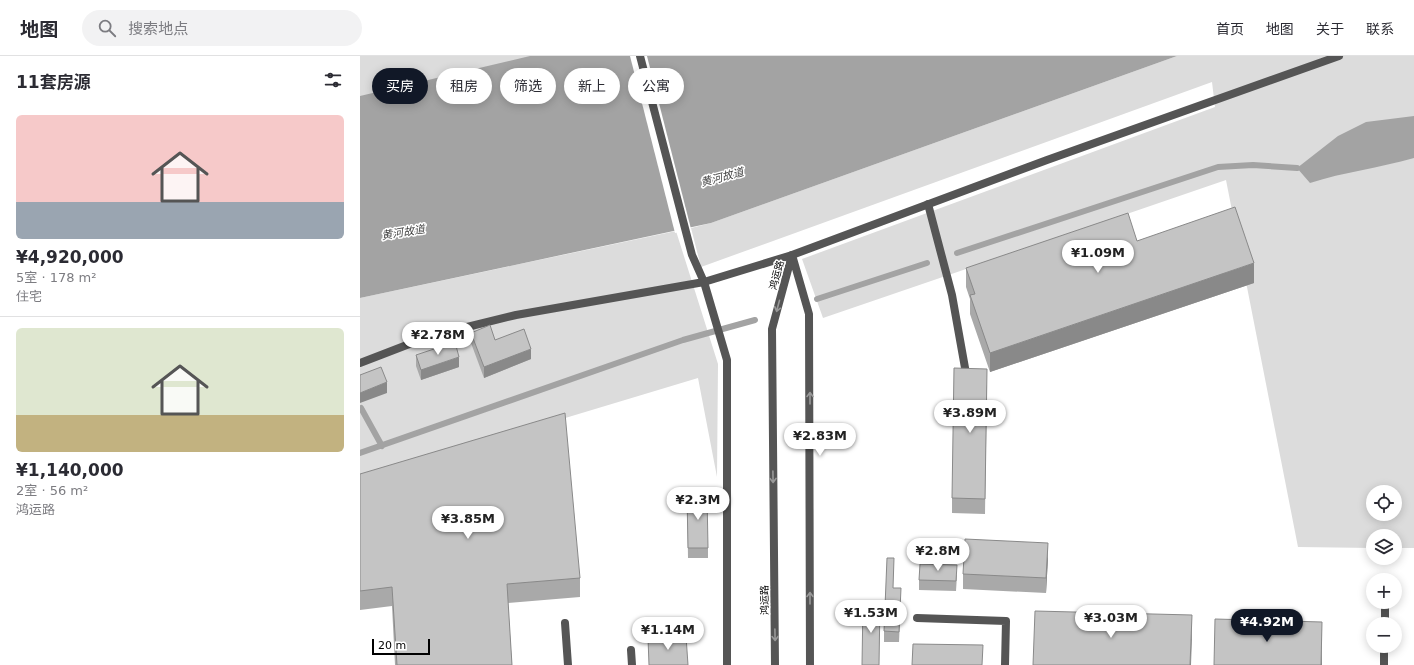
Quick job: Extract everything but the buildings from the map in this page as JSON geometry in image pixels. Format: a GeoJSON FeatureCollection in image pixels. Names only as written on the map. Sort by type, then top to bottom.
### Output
{"type":"FeatureCollection","features":[{"type":"Feature","properties":{"kind":"street"},"geometry":{"type":"LineString","coordinates":[[640,56],[692,255],[704,282],[727,360],[727,665]]}},
{"type":"Feature","properties":{"kind":"street"},"geometry":{"type":"LineString","coordinates":[[360,363],[412,343],[516,315],[704,282],[792,255],[1047,160],[1339,56]]}},
{"type":"Feature","properties":{"kind":"street"},"geometry":{"type":"LineString","coordinates":[[928,204],[952,295],[967,381]]}},
{"type":"Feature","properties":{"kind":"street","name":"鸿运路"},"geometry":{"type":"LineString","coordinates":[[775,665],[772,329],[792,255]]}},
{"type":"Feature","properties":{"kind":"street","name":"鸿运路"},"geometry":{"type":"LineString","coordinates":[[792,255],[810,314],[810,665]]}},
{"type":"Feature","properties":{"kind":"street"},"geometry":{"type":"LineString","coordinates":[[917,618],[1006,621],[1005,665]]}},
{"type":"Feature","properties":{"kind":"street"},"geometry":{"type":"LineString","coordinates":[[565,623],[568,665]]}},
{"type":"Feature","properties":{"kind":"street"},"geometry":{"type":"LineString","coordinates":[[631,650],[632,665]]}},
{"type":"Feature","properties":{"kind":"street"},"geometry":{"type":"LineString","coordinates":[[1384,653],[1384,665]]}},
{"type":"Feature","properties":{"kind":"shaded area"},"geometry":{"type":"Polygon","coordinates":[[[360,56],[533,56],[484,68],[436,68],[436,80],[428,81],[428,68],[372,68],[372,95],[360,98],[360,56]]]}},
{"type":"Feature","properties":{"kind":"shaded area"},"geometry":{"type":"Polygon","coordinates":[[[1177,56],[1414,56],[1414,548],[1402,548],[1402,529],[1366,529],[1366,548],[1298,547],[1226,180],[823,318],[802,259],[1215,107],[1212,82],[701,267],[691,228],[711,223],[1177,56]]]}},
{"type":"Feature","properties":{"kind":"shaded area"},"geometry":{"type":"Polygon","coordinates":[[[676,231],[718,364],[717,477],[698,378],[360,480],[360,298],[676,231]]]}},
{"type":"Feature","properties":{"kind":"water","name":"黄河故道"},"geometry":{"type":"Polygon","coordinates":[[[530,56],[1177,56],[711,223],[360,298],[360,96],[372,93],[372,104],[428,104],[428,80],[436,78],[436,104],[492,104],[492,68],[479,68],[530,56]]]}},
{"type":"Feature","properties":{"kind":"water"},"geometry":{"type":"Polygon","coordinates":[[[1414,116],[1414,158],[1310,183],[1297,168],[1338,136],[1366,122],[1414,116]]]}},
{"type":"Feature","properties":{"kind":"pier"},"geometry":{"type":"Polygon","coordinates":[[[630,56],[647,56],[650,68],[633,68],[630,56]]]}},
{"type":"Feature","properties":{"kind":"pier"},"geometry":{"type":"Polygon","coordinates":[[[642,104],[659,104],[691,229],[675,233],[642,104]]]}},
{"type":"Feature","properties":{"kind":"waterway"},"geometry":{"type":"LineString","coordinates":[[957,253],[1218,167],[1253,165],[1297,168]]}},
{"type":"Feature","properties":{"kind":"waterway"},"geometry":{"type":"LineString","coordinates":[[817,299],[927,263]]}},
{"type":"Feature","properties":{"kind":"waterway"},"geometry":{"type":"LineString","coordinates":[[360,453],[683,340],[755,320]]}},
{"type":"Feature","properties":{"kind":"waterway"},"geometry":{"type":"LineString","coordinates":[[361,408],[382,446]]}}]}
